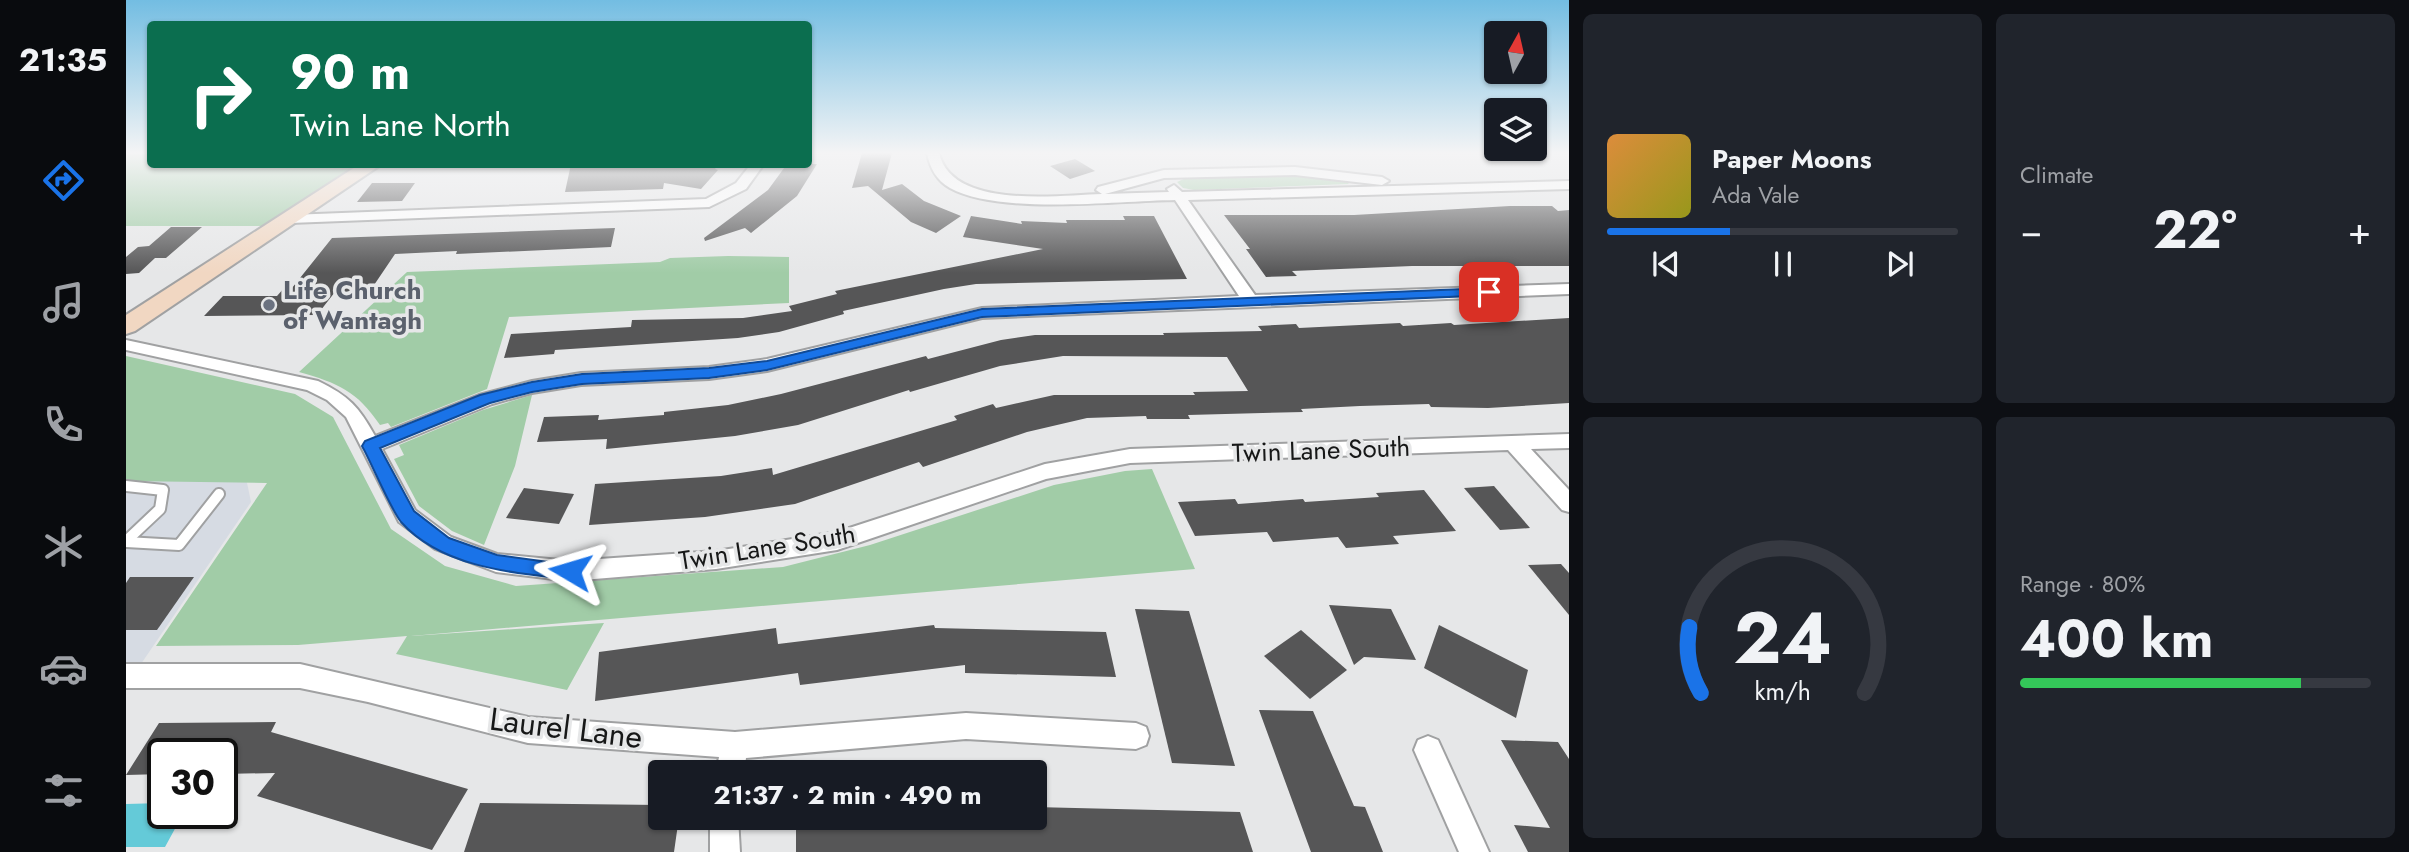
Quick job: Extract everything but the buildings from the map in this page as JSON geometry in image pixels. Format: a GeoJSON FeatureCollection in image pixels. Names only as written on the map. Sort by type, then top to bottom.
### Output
{"type":"FeatureCollection","features":[{"type":"Feature","properties":{"kind":"main road"},"geometry":{"type":"LineString","coordinates":[[126,326],[330,193]]}},
{"type":"Feature","properties":{"kind":"street"},"geometry":{"type":"LineString","coordinates":[[290,219],[709,203],[728,193]]}},
{"type":"Feature","properties":{"kind":"street"},"geometry":{"type":"LineString","coordinates":[[977,193],[1021,200],[1304,193]]}},
{"type":"Feature","properties":{"kind":"street"},"geometry":{"type":"LineString","coordinates":[[1073,198],[1093,193]]}},
{"type":"Feature","properties":{"kind":"street"},"geometry":{"type":"LineString","coordinates":[[1177,193],[1250,300]]}},
{"type":"Feature","properties":{"kind":"street"},"geometry":{"type":"LineString","coordinates":[[370,446],[486,399],[582,379],[709,373],[767,365],[982,313],[1569,289]]}},
{"type":"Feature","properties":{"kind":"street","name":"Twin Lane South"},"geometry":{"type":"LineString","coordinates":[[126,345],[312,385],[334,396],[353,413],[407,516],[443,543],[496,563],[570,571],[716,560],[837,541],[1045,472],[1130,456],[1569,442]]}},
{"type":"Feature","properties":{"kind":"street"},"geometry":{"type":"LineString","coordinates":[[1514,444],[1569,504]]}},
{"type":"Feature","properties":{"kind":"street","name":"Laurel Lane"},"geometry":{"type":"LineString","coordinates":[[126,676],[300,676],[528,730],[733,758],[966,726],[1136,736]]}},
{"type":"Feature","properties":{"kind":"street"},"geometry":{"type":"LineString","coordinates":[[1428,750],[1474,852]]}},
{"type":"Feature","properties":{"kind":"street"},"geometry":{"type":"LineString","coordinates":[[724,830],[725,852]]}},
{"type":"Feature","properties":{"kind":"lane"},"geometry":{"type":"LineString","coordinates":[[126,486],[163,490],[160,509],[126,541]]}},
{"type":"Feature","properties":{"kind":"lane"},"geometry":{"type":"LineString","coordinates":[[126,541],[179,545],[219,494]]}},
{"type":"Feature","properties":{"kind":"shaded area"},"geometry":{"type":"Polygon","coordinates":[[[126,478],[246,478],[251,502],[126,686],[126,478]]]}},
{"type":"Feature","properties":{"kind":"green space"},"geometry":{"type":"Polygon","coordinates":[[[126,193],[321,193],[268,226],[126,226],[126,193]]]}},
{"type":"Feature","properties":{"kind":"green space"},"geometry":{"type":"Polygon","coordinates":[[[789,257],[789,303],[509,317],[487,389],[391,427],[388,423],[380,425],[372,413],[346,390],[299,372],[407,272],[660,262],[670,258],[789,257]]]}},
{"type":"Feature","properties":{"kind":"green space"},"geometry":{"type":"Polygon","coordinates":[[[126,356],[295,394],[333,417],[391,529],[445,566],[516,586],[783,567],[870,545],[1054,485],[1125,471],[1152,469],[1195,569],[411,636],[604,623],[567,690],[396,654],[407,636],[298,645],[156,646],[267,483],[126,481],[126,356]]]}},
{"type":"Feature","properties":{"kind":"green space"},"geometry":{"type":"Polygon","coordinates":[[[532,395],[515,466],[484,545],[452,531],[419,506],[394,459],[404,455],[399,445],[483,410],[532,395]]]}},
{"type":"Feature","properties":{"kind":"water"},"geometry":{"type":"Polygon","coordinates":[[[147,803],[147,829],[175,829],[165,847],[126,847],[126,804],[147,803]]]}},
{"type":"Feature","properties":{"kind":"place","name":"Life Church of Wantagh"},"geometry":{"type":"Point","coordinates":[269,305]}},
{"type":"Feature","properties":{"kind":"route"},"geometry":{"type":"LineString","coordinates":[[570,571],[496,563],[443,543],[407,516],[370,446],[486,399],[532,387],[582,379],[709,373],[767,365],[982,313],[1489,292]]}}]}
